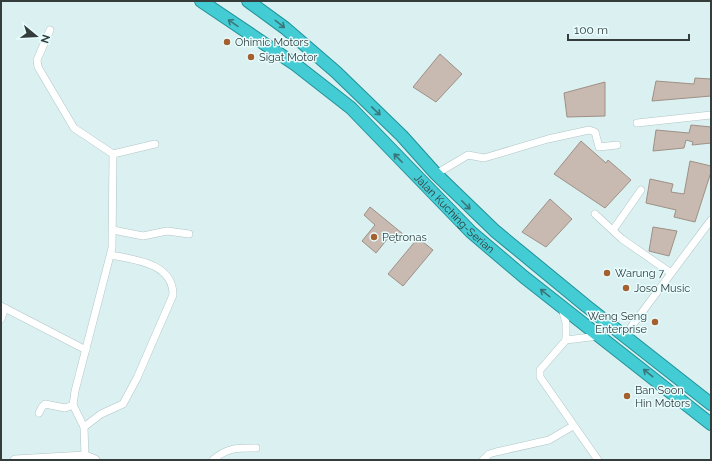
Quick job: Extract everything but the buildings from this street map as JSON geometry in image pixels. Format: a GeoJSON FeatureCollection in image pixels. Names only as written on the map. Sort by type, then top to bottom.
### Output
{"type":"FeatureCollection","features":[{"type":"Feature","properties":{"kind":"highway","name":"Jalan Kuching-Serian"},"geometry":{"type":"LineString","coordinates":[[201,1],[296,65],[351,108],[471,232],[562,307],[711,424]]}},
{"type":"Feature","properties":{"kind":"highway","name":"Jalan Kuching-Serian"},"geometry":{"type":"LineString","coordinates":[[248,1],[285,28],[336,72],[402,136],[471,210],[511,245],[711,404]]}},
{"type":"Feature","properties":{"kind":"street"},"geometry":{"type":"LineString","coordinates":[[50,30],[37,60],[38,67],[74,128],[113,154],[155,144]]}},
{"type":"Feature","properties":{"kind":"street"},"geometry":{"type":"LineString","coordinates":[[637,123],[711,115]]}},
{"type":"Feature","properties":{"kind":"street"},"geometry":{"type":"LineString","coordinates":[[436,174],[468,155],[484,158],[548,139],[589,130],[594,132],[599,147],[617,145]]}},
{"type":"Feature","properties":{"kind":"street"},"geometry":{"type":"LineString","coordinates":[[85,456],[84,427],[73,405],[111,255],[113,230],[113,154]]}},
{"type":"Feature","properties":{"kind":"street"},"geometry":{"type":"LineString","coordinates":[[613,230],[641,190]]}},
{"type":"Feature","properties":{"kind":"street"},"geometry":{"type":"LineString","coordinates":[[595,214],[622,238],[671,273]]}},
{"type":"Feature","properties":{"kind":"street"},"geometry":{"type":"LineString","coordinates":[[625,336],[711,220]]}},
{"type":"Feature","properties":{"kind":"street"},"geometry":{"type":"LineString","coordinates":[[113,230],[143,236],[167,231],[189,234]]}},
{"type":"Feature","properties":{"kind":"street"},"geometry":{"type":"LineString","coordinates":[[84,427],[101,414],[123,404],[140,372],[173,295],[173,286],[170,278],[164,272],[150,264],[111,255]]}},
{"type":"Feature","properties":{"kind":"street"},"geometry":{"type":"LineString","coordinates":[[1,319],[3,307],[86,350]]}},
{"type":"Feature","properties":{"kind":"street"},"geometry":{"type":"LineString","coordinates":[[562,307],[566,323],[566,340],[540,370],[540,376],[573,426],[598,460]]}},
{"type":"Feature","properties":{"kind":"street"},"geometry":{"type":"LineString","coordinates":[[566,340],[599,336]]}},
{"type":"Feature","properties":{"kind":"street"},"geometry":{"type":"LineString","coordinates":[[39,413],[45,404],[65,408],[73,405]]}},
{"type":"Feature","properties":{"kind":"street"},"geometry":{"type":"LineString","coordinates":[[483,460],[489,454],[549,440],[573,426]]}},
{"type":"Feature","properties":{"kind":"street"},"geometry":{"type":"LineString","coordinates":[[213,460],[223,452],[236,448],[256,448]]}},
{"type":"Feature","properties":{"kind":"street"},"geometry":{"type":"LineString","coordinates":[[15,460],[85,456],[95,460]]}},
{"type":"Feature","properties":{"kind":"place","name":"Ohimic Motors"},"geometry":{"type":"Point","coordinates":[227,42]}},
{"type":"Feature","properties":{"kind":"place","name":"Sigat Motor"},"geometry":{"type":"Point","coordinates":[251,57]}},
{"type":"Feature","properties":{"kind":"place","name":"Petronas"},"geometry":{"type":"Point","coordinates":[374,237]}},
{"type":"Feature","properties":{"kind":"place","name":"Warung 7"},"geometry":{"type":"Point","coordinates":[607,273]}},
{"type":"Feature","properties":{"kind":"place","name":"Joso Music"},"geometry":{"type":"Point","coordinates":[626,288]}},
{"type":"Feature","properties":{"kind":"place","name":"Weng Seng Enterprise"},"geometry":{"type":"Point","coordinates":[655,322]}},
{"type":"Feature","properties":{"kind":"place","name":"Ban Soon Hin Motors"},"geometry":{"type":"Point","coordinates":[627,396]}}]}
